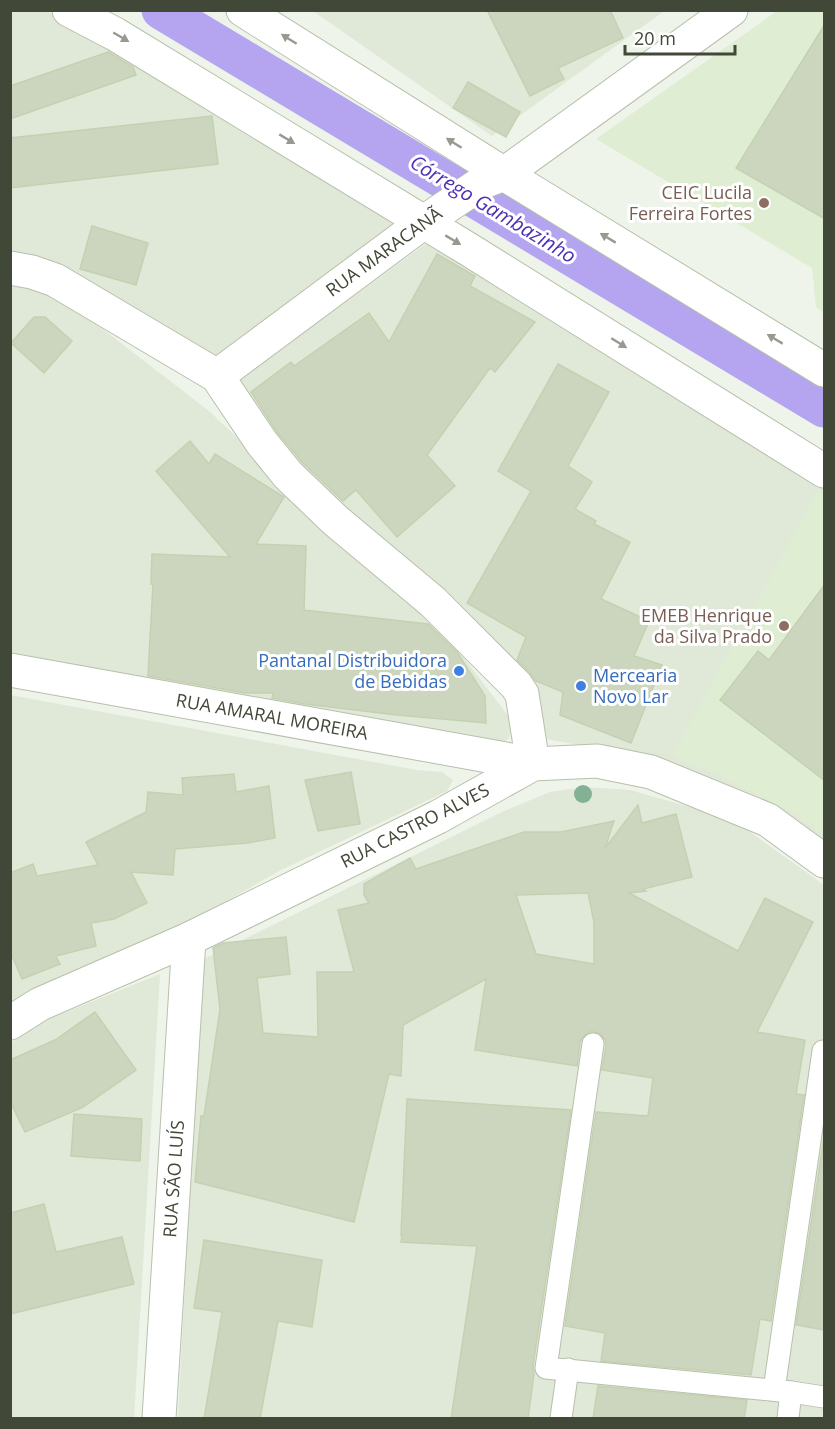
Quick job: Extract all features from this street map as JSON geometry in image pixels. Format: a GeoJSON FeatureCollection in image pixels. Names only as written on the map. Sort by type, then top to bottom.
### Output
{"type":"FeatureCollection","features":[{"type":"Feature","properties":{"kind":"street"},"geometry":{"type":"LineString","coordinates":[[69,10],[435,214],[825,471]]}},
{"type":"Feature","properties":{"kind":"street"},"geometry":{"type":"LineString","coordinates":[[243,10],[493,178],[825,370]]}},
{"type":"Feature","properties":{"kind":"street","name":"RUA MARACANÃ"},"geometry":{"type":"LineString","coordinates":[[217,376],[435,214],[493,178],[731,10]]}},
{"type":"Feature","properties":{"kind":"street"},"geometry":{"type":"LineString","coordinates":[[10,268],[32,272],[55,280],[217,376],[262,443],[288,475],[335,520],[433,602],[516,685],[522,694],[533,764]]}},
{"type":"Feature","properties":{"kind":"street","name":"RUA AMARAL MOREIRA"},"geometry":{"type":"LineString","coordinates":[[10,670],[533,764]]}},
{"type":"Feature","properties":{"kind":"street","name":"RUA CASTRO ALVES"},"geometry":{"type":"LineString","coordinates":[[10,1023],[40,1004],[189,939],[438,816],[533,764],[597,761],[651,772],[768,820],[825,861]]}},
{"type":"Feature","properties":{"kind":"street","name":"RUA SÃO LUÍS"},"geometry":{"type":"LineString","coordinates":[[159,1419],[189,939]]}},
{"type":"Feature","properties":{"kind":"lane"},"geometry":{"type":"LineString","coordinates":[[593,1044],[546,1368],[825,1397]]}},
{"type":"Feature","properties":{"kind":"lane"},"geometry":{"type":"LineString","coordinates":[[788,1419],[783,1391],[823,1051]]}},
{"type":"Feature","properties":{"kind":"lane"},"geometry":{"type":"LineString","coordinates":[[561,1419],[568,1369]]}},
{"type":"Feature","properties":{"kind":"shaded area"},"geometry":{"type":"Polygon","coordinates":[[[11,11],[46,11],[110,42],[405,224],[218,367],[47,260],[11,251],[11,11]]]}},
{"type":"Feature","properties":{"kind":"shaded area"},"geometry":{"type":"Polygon","coordinates":[[[313,11],[664,11],[492,136],[313,11]]]}},
{"type":"Feature","properties":{"kind":"shaded area","name":"CEIC Lucila Ferreira Fortes"},"geometry":{"type":"Polygon","coordinates":[[[777,11],[824,11],[824,313],[816,307],[812,268],[596,139],[777,11]]]}},
{"type":"Feature","properties":{"kind":"shaded area"},"geometry":{"type":"Polygon","coordinates":[[[434,238],[824,483],[824,845],[663,761],[547,739],[528,695],[309,490],[234,383],[434,238]]]}},
{"type":"Feature","properties":{"kind":"shaded area"},"geometry":{"type":"Polygon","coordinates":[[[11,280],[37,284],[91,320],[209,411],[374,567],[430,614],[513,722],[508,739],[499,745],[11,655],[11,280]]]}},
{"type":"Feature","properties":{"kind":"shaded area","name":"EMEB Henrique da Silva Prado"},"geometry":{"type":"Polygon","coordinates":[[[818,491],[824,496],[824,835],[797,815],[710,771],[672,756],[818,491]]]}},
{"type":"Feature","properties":{"kind":"shaded area"},"geometry":{"type":"Polygon","coordinates":[[[10,695],[417,770],[442,772],[453,780],[447,791],[279,871],[11,1024],[10,695]]]}},
{"type":"Feature","properties":{"kind":"shaded area"},"geometry":{"type":"Polygon","coordinates":[[[584,787],[630,790],[732,819],[824,885],[824,1418],[178,1418],[202,960],[502,812],[550,792],[584,787]]]}},
{"type":"Feature","properties":{"kind":"shaded area"},"geometry":{"type":"Polygon","coordinates":[[[160,974],[134,1418],[11,1418],[11,1043],[44,1021],[160,974]]]}},
{"type":"Feature","properties":{"kind":"building"},"geometry":{"type":"Polygon","coordinates":[[[487,10],[610,10],[623,38],[558,68],[564,79],[530,96],[487,10]]]}},
{"type":"Feature","properties":{"kind":"building"},"geometry":{"type":"Polygon","coordinates":[[[825,24],[825,219],[736,168],[825,24]]]}},
{"type":"Feature","properties":{"kind":"building"},"geometry":{"type":"Polygon","coordinates":[[[108,52],[133,67],[136,75],[10,119],[10,86],[108,52]]]}},
{"type":"Feature","properties":{"kind":"building"},"geometry":{"type":"Polygon","coordinates":[[[468,82],[520,112],[506,137],[453,108],[468,82]]]}},
{"type":"Feature","properties":{"kind":"building"},"geometry":{"type":"Polygon","coordinates":[[[212,116],[218,164],[10,188],[10,138],[212,116]]]}},
{"type":"Feature","properties":{"kind":"building"},"geometry":{"type":"Polygon","coordinates":[[[92,226],[148,243],[136,285],[80,269],[92,226]]]}},
{"type":"Feature","properties":{"kind":"building"},"geometry":{"type":"Polygon","coordinates":[[[437,254],[475,276],[470,286],[535,322],[495,372],[490,368],[427,455],[455,486],[397,537],[356,490],[343,501],[302,462],[277,432],[251,392],[291,362],[294,366],[369,313],[389,342],[437,254]]]}},
{"type":"Feature","properties":{"kind":"building"},"geometry":{"type":"Polygon","coordinates":[[[34,317],[45,317],[72,341],[44,373],[11,343],[34,317]]]}},
{"type":"Feature","properties":{"kind":"building"},"geometry":{"type":"Polygon","coordinates":[[[558,364],[609,392],[568,466],[592,482],[575,509],[596,521],[594,524],[630,542],[601,599],[649,621],[634,656],[662,665],[631,743],[560,715],[563,692],[536,681],[517,660],[526,637],[467,603],[531,491],[498,471],[558,364]]]}},
{"type":"Feature","properties":{"kind":"building"},"geometry":{"type":"Polygon","coordinates":[[[190,441],[209,464],[215,454],[284,497],[256,544],[306,546],[304,610],[428,624],[457,652],[485,696],[486,723],[305,704],[272,698],[273,693],[245,693],[148,676],[153,584],[151,584],[152,554],[230,557],[156,471],[190,441]]]}},
{"type":"Feature","properties":{"kind":"building"},"geometry":{"type":"Polygon","coordinates":[[[825,584],[825,781],[720,700],[758,651],[769,660],[825,584]]]}},
{"type":"Feature","properties":{"kind":"building"},"geometry":{"type":"Polygon","coordinates":[[[351,772],[360,824],[318,831],[305,780],[351,772]]]}},
{"type":"Feature","properties":{"kind":"building"},"geometry":{"type":"Polygon","coordinates":[[[234,774],[236,792],[269,786],[275,838],[247,843],[175,849],[173,875],[131,872],[147,903],[114,919],[91,923],[96,946],[56,956],[60,964],[22,979],[10,951],[10,873],[33,864],[37,876],[98,865],[86,842],[146,812],[148,792],[183,795],[182,778],[234,774]]]}},
{"type":"Feature","properties":{"kind":"building"},"geometry":{"type":"Polygon","coordinates":[[[638,805],[642,823],[676,814],[692,877],[643,889],[646,891],[629,893],[738,951],[765,898],[813,922],[757,1032],[805,1040],[796,1094],[804,1095],[771,1321],[760,1319],[751,1375],[601,1361],[605,1333],[565,1326],[596,1112],[648,1116],[653,1078],[602,1070],[605,1040],[601,1034],[595,1032],[589,1032],[580,1042],[577,1066],[475,1050],[486,979],[403,1025],[401,1076],[389,1074],[354,1222],[195,1182],[201,1116],[204,1116],[220,1009],[213,948],[223,943],[286,937],[290,974],[257,978],[263,1033],[318,1037],[317,972],[354,972],[338,910],[369,903],[364,895],[364,884],[410,858],[416,869],[524,832],[561,832],[614,821],[605,848],[638,805]],[[588,893],[516,895],[536,954],[594,964],[594,922],[588,893]]]}},
{"type":"Feature","properties":{"kind":"building"},"geometry":{"type":"Polygon","coordinates":[[[95,1012],[136,1070],[83,1107],[25,1132],[10,1101],[10,1060],[55,1040],[95,1012]]]}},
{"type":"Feature","properties":{"kind":"building"},"geometry":{"type":"Polygon","coordinates":[[[407,1099],[571,1110],[533,1366],[528,1419],[451,1419],[477,1246],[401,1242],[407,1099]]]}},
{"type":"Feature","properties":{"kind":"building"},"geometry":{"type":"Polygon","coordinates":[[[74,1114],[142,1119],[140,1161],[71,1156],[74,1114]]]}},
{"type":"Feature","properties":{"kind":"building"},"geometry":{"type":"Polygon","coordinates":[[[825,1130],[825,1330],[796,1325],[825,1130]]]}},
{"type":"Feature","properties":{"kind":"building"},"geometry":{"type":"Polygon","coordinates":[[[44,1204],[56,1252],[122,1237],[134,1284],[10,1314],[10,1213],[44,1204]]]}},
{"type":"Feature","properties":{"kind":"building"},"geometry":{"type":"Polygon","coordinates":[[[204,1240],[322,1260],[312,1327],[278,1321],[260,1419],[204,1419],[222,1312],[194,1308],[204,1240]]]}},
{"type":"Feature","properties":{"kind":"building"},"geometry":{"type":"Polygon","coordinates":[[[598,1386],[747,1400],[744,1419],[593,1419],[598,1386]]]}},
{"type":"Feature","properties":{"kind":"waterway","name":"Córrego Gambazinho"},"geometry":{"type":"LineString","coordinates":[[161,10],[824,408]]}},
{"type":"Feature","properties":{"kind":"place","name":"CEIC Lucila Ferreira Fortes"},"geometry":{"type":"Point","coordinates":[764,203]}},
{"type":"Feature","properties":{"kind":"place","name":"EMEB Henrique da Silva Prado"},"geometry":{"type":"Point","coordinates":[784,626]}},
{"type":"Feature","properties":{"kind":"place","name":"Pantanal Distribuidora de Bebidas"},"geometry":{"type":"Point","coordinates":[459,671]}},
{"type":"Feature","properties":{"kind":"place","name":"Mercearia Novo Lar"},"geometry":{"type":"Point","coordinates":[581,686]}}]}
